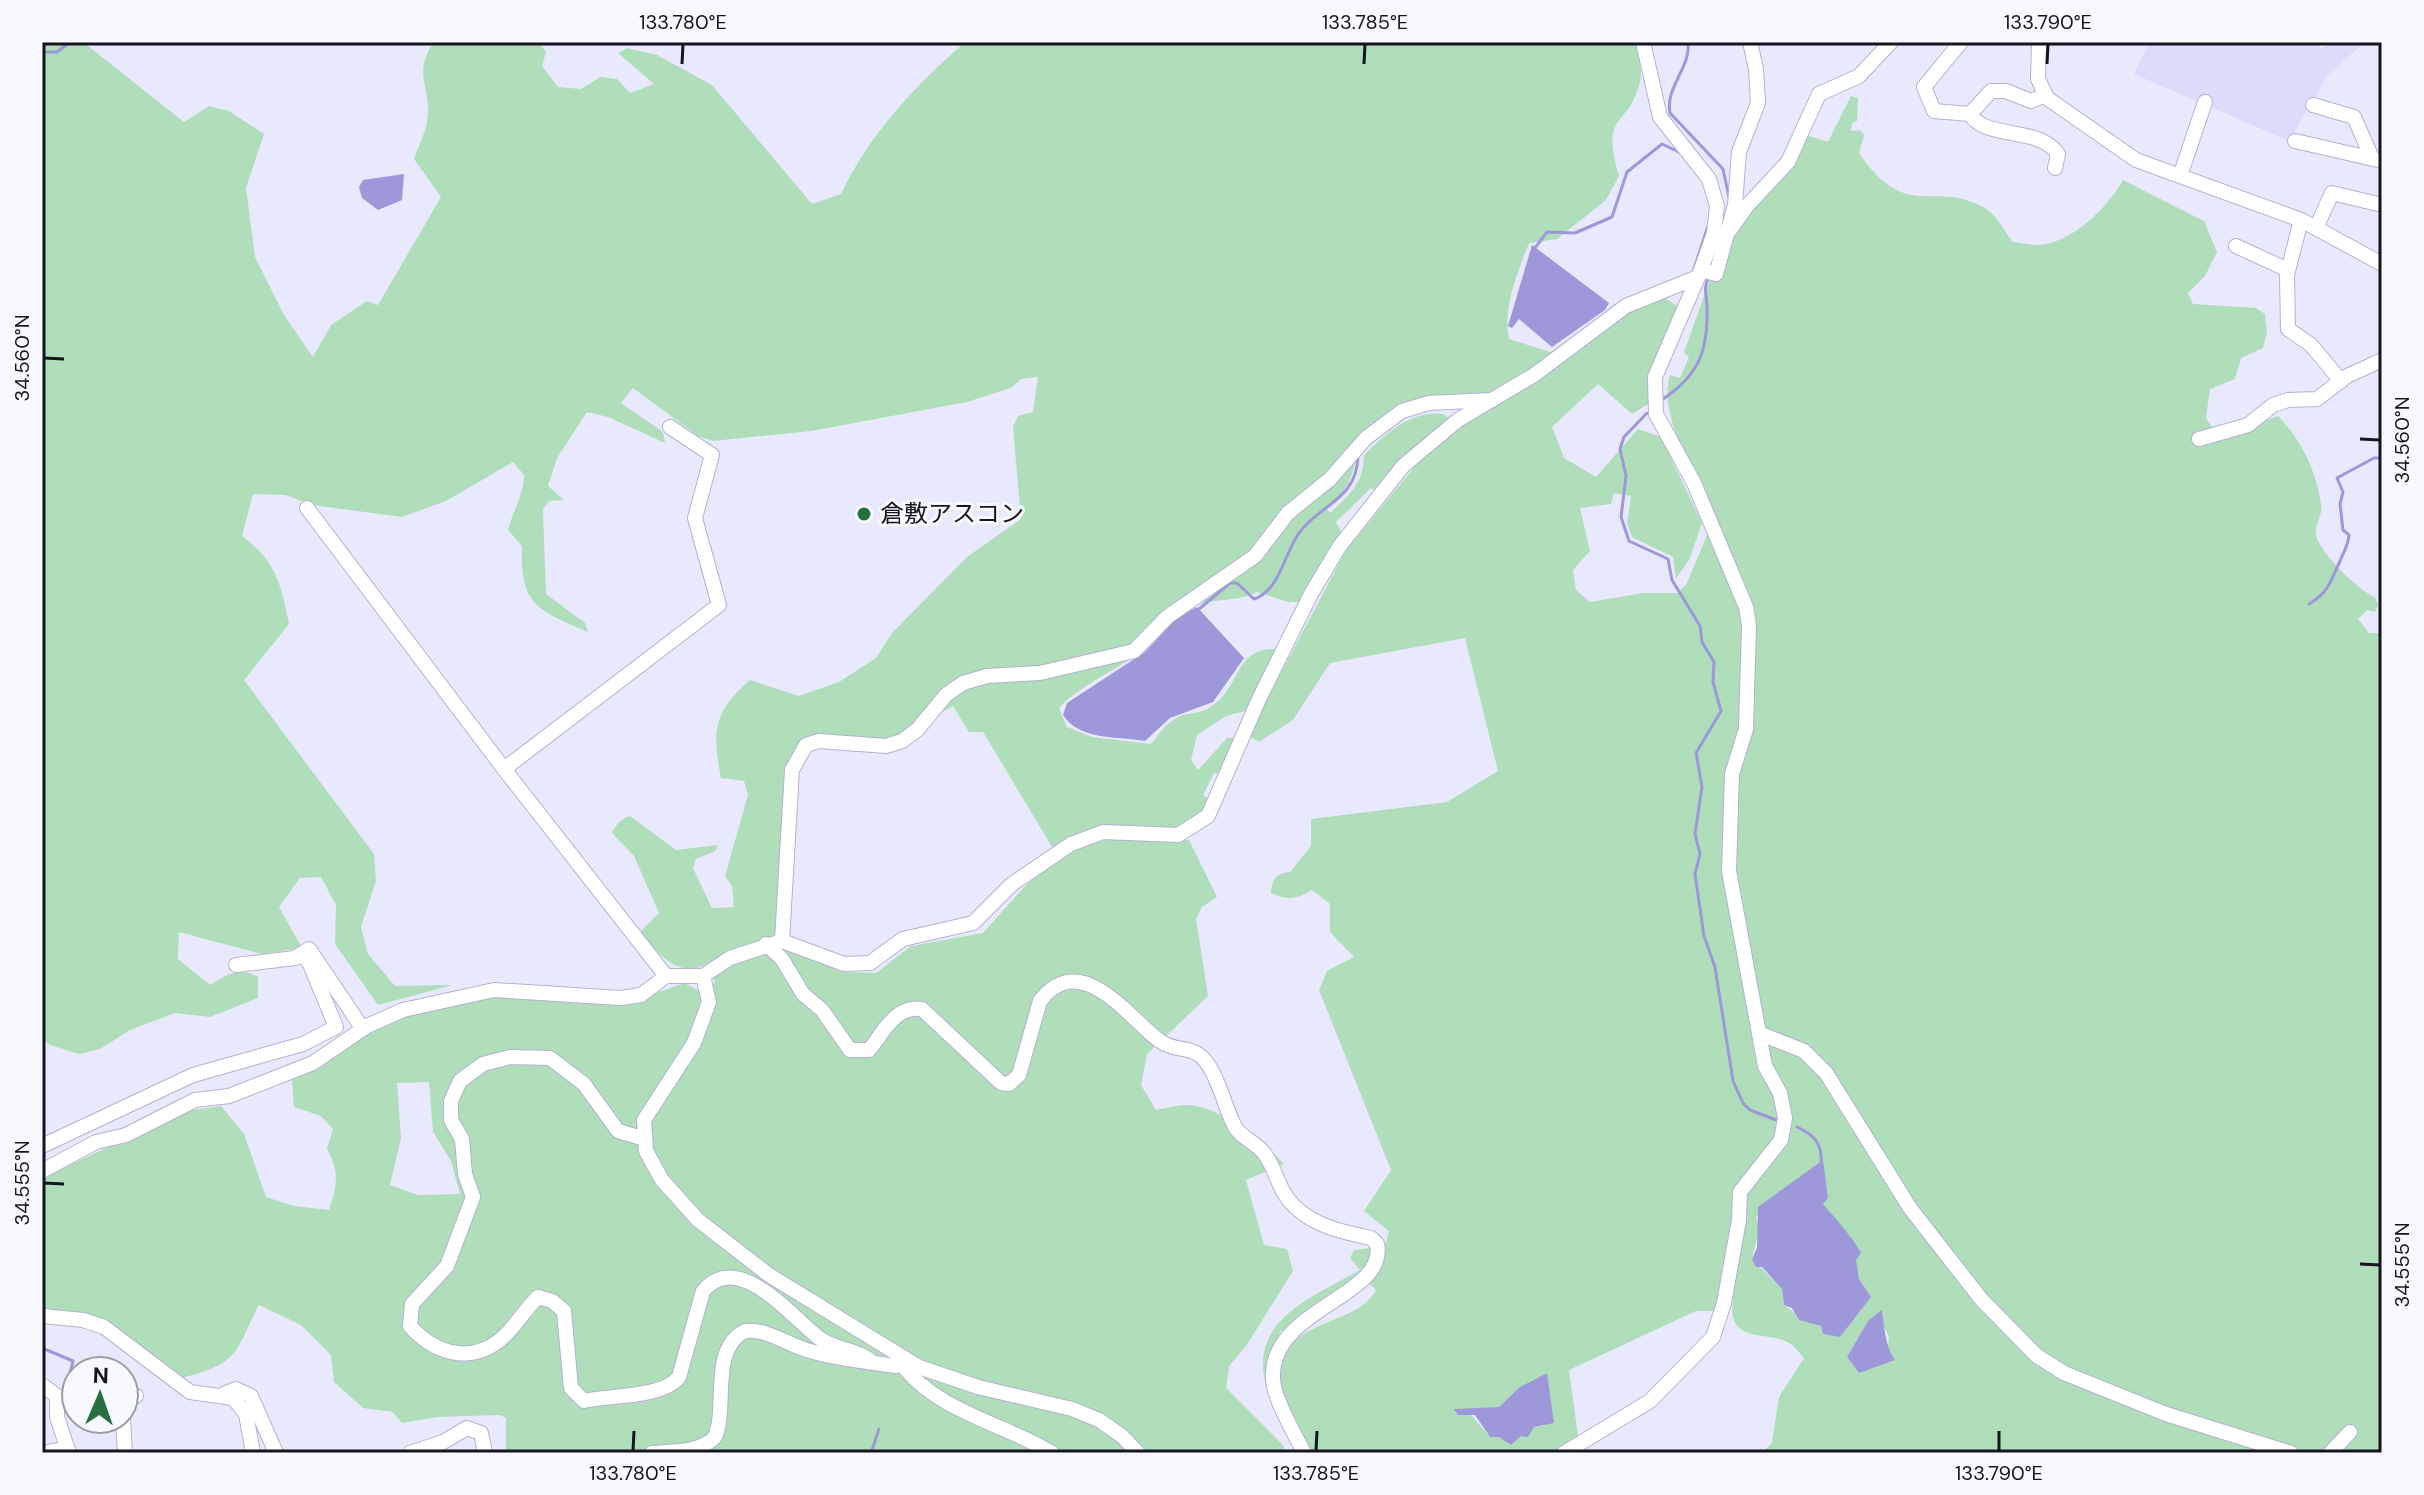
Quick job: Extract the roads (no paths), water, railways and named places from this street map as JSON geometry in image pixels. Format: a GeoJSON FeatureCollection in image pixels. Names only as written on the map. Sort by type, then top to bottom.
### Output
{"type":"FeatureCollection","features":[{"type":"Feature","properties":{"kind":"street"},"geometry":{"type":"LineString","coordinates":[[1643,42],[1660,117],[1709,179],[1726,192],[1730,230]]}},
{"type":"Feature","properties":{"kind":"street"},"geometry":{"type":"LineString","coordinates":[[1564,1453],[1650,1401],[1713,1337],[1721,1320],[1739,1220],[1740,1192],[1781,1140],[1785,1118],[1780,1093],[1765,1066],[1729,871],[1732,774],[1746,729],[1749,625],[1741,590],[1694,483],[1656,414],[1653,394],[1655,377],[1705,273],[1726,192],[1758,103],[1759,89],[1750,42]]}},
{"type":"Feature","properties":{"kind":"street"},"geometry":{"type":"LineString","coordinates":[[42,1171],[96,1142],[126,1135],[195,1100],[229,1096],[313,1063],[363,1029],[403,1010],[450,997],[494,990],[621,998],[641,995],[666,976],[703,976],[730,958],[782,941],[844,964],[870,963],[903,939],[973,923],[1012,884],[1071,844],[1103,832],[1178,835],[1208,816],[1259,699],[1311,594],[1339,547],[1403,466],[1458,420],[1497,399],[1581,342],[1626,306],[1705,273],[1716,274],[1730,230],[1788,162],[1819,94],[1859,76],[1891,42]]}},
{"type":"Feature","properties":{"kind":"street"},"geometry":{"type":"LineString","coordinates":[[1961,42],[1928,80],[1924,92],[1934,111],[1970,114],[1981,125],[2044,140],[2058,154],[2055,168]]}},
{"type":"Feature","properties":{"kind":"street"},"geometry":{"type":"LineString","coordinates":[[2039,42],[2038,79],[2045,95],[2057,108],[2136,160],[2301,220],[2380,258]]}},
{"type":"Feature","properties":{"kind":"street"},"geometry":{"type":"LineString","coordinates":[[1970,114],[1991,91],[2006,91],[2031,101],[2045,95]]}},
{"type":"Feature","properties":{"kind":"street"},"geometry":{"type":"LineString","coordinates":[[2180,176],[2205,102]]}},
{"type":"Feature","properties":{"kind":"street"},"geometry":{"type":"LineString","coordinates":[[2313,105],[2354,117],[2377,160]]}},
{"type":"Feature","properties":{"kind":"street"},"geometry":{"type":"LineString","coordinates":[[2295,141],[2377,160]]}},
{"type":"Feature","properties":{"kind":"street"},"geometry":{"type":"LineString","coordinates":[[2316,228],[2332,193],[2382,205]]}},
{"type":"Feature","properties":{"kind":"street"},"geometry":{"type":"LineString","coordinates":[[2301,220],[2288,270],[2288,329],[2311,345],[2341,381]]}},
{"type":"Feature","properties":{"kind":"street"},"geometry":{"type":"LineString","coordinates":[[2236,246],[2288,270]]}},
{"type":"Feature","properties":{"kind":"street"},"geometry":{"type":"LineString","coordinates":[[2199,439],[2248,425],[2273,405],[2288,400],[2317,399],[2341,381],[2382,360]]}},
{"type":"Feature","properties":{"kind":"street"},"geometry":{"type":"LineString","coordinates":[[782,941],[792,770],[806,745],[819,741],[886,746],[902,741],[917,730],[946,695],[963,683],[987,676],[1040,673],[1134,651],[1167,617],[1255,556],[1288,513],[1330,479],[1366,438],[1402,411],[1429,403],[1497,399]]}},
{"type":"Feature","properties":{"kind":"street"},"geometry":{"type":"LineString","coordinates":[[504,769],[719,605],[695,518],[712,455],[670,427]]}},
{"type":"Feature","properties":{"kind":"street"},"geometry":{"type":"LineString","coordinates":[[307,508],[504,769],[666,976]]}},
{"type":"Feature","properties":{"kind":"street"},"geometry":{"type":"LineString","coordinates":[[766,944],[782,959],[803,994],[822,1010],[850,1050],[869,1050],[901,1012],[911,1007],[922,1009],[1001,1083],[1009,1084],[1019,1075],[1040,1001],[1047,992],[1077,984],[1099,989],[1123,1006],[1159,1041],[1193,1049],[1206,1061],[1235,1127],[1265,1154],[1284,1196],[1320,1225],[1371,1238],[1377,1244],[1378,1258],[1364,1279],[1290,1331],[1274,1367],[1275,1389],[1304,1453]]}},
{"type":"Feature","properties":{"kind":"street"},"geometry":{"type":"LineString","coordinates":[[236,965],[260,964],[302,954],[309,949],[363,1029]]}},
{"type":"Feature","properties":{"kind":"street"},"geometry":{"type":"LineString","coordinates":[[42,1146],[193,1075],[303,1044],[336,1027],[310,964],[302,954]]}},
{"type":"Feature","properties":{"kind":"street"},"geometry":{"type":"LineString","coordinates":[[703,976],[709,1002],[694,1043],[644,1120],[646,1151],[662,1180],[706,1229],[769,1275],[902,1361],[947,1401],[1008,1432],[1029,1438],[1052,1453]]}},
{"type":"Feature","properties":{"kind":"street"},"geometry":{"type":"LineString","coordinates":[[1761,1034],[1804,1051],[1826,1073],[1910,1208],[1981,1299],[2037,1356],[2064,1373],[2166,1414],[2291,1453]]}},
{"type":"Feature","properties":{"kind":"street"},"geometry":{"type":"LineString","coordinates":[[645,1139],[618,1131],[584,1084],[550,1058],[510,1057],[483,1064],[460,1081],[451,1101],[451,1120],[462,1139],[465,1174],[473,1197],[447,1266],[412,1304],[410,1326],[426,1344],[440,1350],[467,1354],[499,1341],[538,1297],[552,1301],[564,1311],[571,1388],[584,1401],[628,1396],[673,1384],[679,1377],[703,1291],[711,1281],[725,1278],[751,1284],[773,1296],[818,1337],[873,1363]]}},
{"type":"Feature","properties":{"kind":"street"},"geometry":{"type":"LineString","coordinates":[[42,1316],[83,1320],[104,1327],[190,1392],[224,1394],[233,1398],[246,1414],[253,1453]]}},
{"type":"Feature","properties":{"kind":"street"},"geometry":{"type":"LineString","coordinates":[[652,1453],[685,1450],[710,1442],[715,1437],[724,1363],[734,1339],[745,1331],[763,1333],[813,1352],[873,1363],[902,1361],[978,1387],[1072,1409],[1110,1428],[1138,1453]]}},
{"type":"Feature","properties":{"kind":"street"},"geometry":{"type":"LineString","coordinates":[[42,1385],[57,1396],[57,1417],[67,1451],[42,1453]]}},
{"type":"Feature","properties":{"kind":"street"},"geometry":{"type":"LineString","coordinates":[[224,1394],[236,1389],[251,1396],[276,1453]]}},
{"type":"Feature","properties":{"kind":"street"},"geometry":{"type":"LineString","coordinates":[[410,1453],[443,1442],[467,1428],[481,1433],[485,1453]]}},
{"type":"Feature","properties":{"kind":"street"},"geometry":{"type":"LineString","coordinates":[[2330,1453],[2350,1432]]}},
{"type":"Feature","properties":{"kind":"waterway"},"geometry":{"type":"LineString","coordinates":[[42,52],[57,52],[70,42]]}},
{"type":"Feature","properties":{"kind":"waterway"},"geometry":{"type":"LineString","coordinates":[[1688,42],[1686,60],[1671,95],[1670,113],[1723,169],[1729,197]]}},
{"type":"Feature","properties":{"kind":"waterway"},"geometry":{"type":"LineString","coordinates":[[1535,248],[1547,232],[1575,233],[1612,217],[1627,172],[1662,144],[1679,152]]}},
{"type":"Feature","properties":{"kind":"waterway"},"geometry":{"type":"LineString","coordinates":[[1693,272],[1708,226]]}},
{"type":"Feature","properties":{"kind":"waterway"},"geometry":{"type":"LineString","coordinates":[[1663,399],[1685,381],[1699,361],[1706,337],[1705,289],[1708,278]]}},
{"type":"Feature","properties":{"kind":"waterway"},"geometry":{"type":"LineString","coordinates":[[1647,413],[1624,437],[1620,449],[1626,476],[1621,517],[1629,541],[1668,559],[1672,580],[1700,626],[1702,642],[1714,662],[1713,682],[1721,711],[1696,753],[1702,787],[1695,834],[1700,854],[1695,874],[1704,936],[1715,967],[1733,1081],[1743,1103],[1750,1110],[1776,1120]]}},
{"type":"Feature","properties":{"kind":"waterway"},"geometry":{"type":"LineString","coordinates":[[2382,426],[2382,450]]}},
{"type":"Feature","properties":{"kind":"waterway"},"geometry":{"type":"LineString","coordinates":[[1198,610],[1230,583],[1237,583],[1254,599],[1263,595],[1276,580],[1299,533],[1351,483],[1358,456]]}},
{"type":"Feature","properties":{"kind":"waterway"},"geometry":{"type":"LineString","coordinates":[[2309,604],[2329,585],[2348,542],[2349,535],[2343,530],[2340,504],[2343,492],[2337,478],[2374,458],[2382,458]]}},
{"type":"Feature","properties":{"kind":"waterway"},"geometry":{"type":"LineString","coordinates":[[1797,1127],[1816,1142],[1821,1152],[1821,1165]]}},
{"type":"Feature","properties":{"kind":"waterway"},"geometry":{"type":"LineString","coordinates":[[42,1348],[60,1356]]}},
{"type":"Feature","properties":{"kind":"waterway"},"geometry":{"type":"LineString","coordinates":[[871,1453],[879,1429]]}},
{"type":"Feature","properties":{"kind":"place","name":"倉敷アスコン"},"geometry":{"type":"Point","coordinates":[864,514]}}]}
